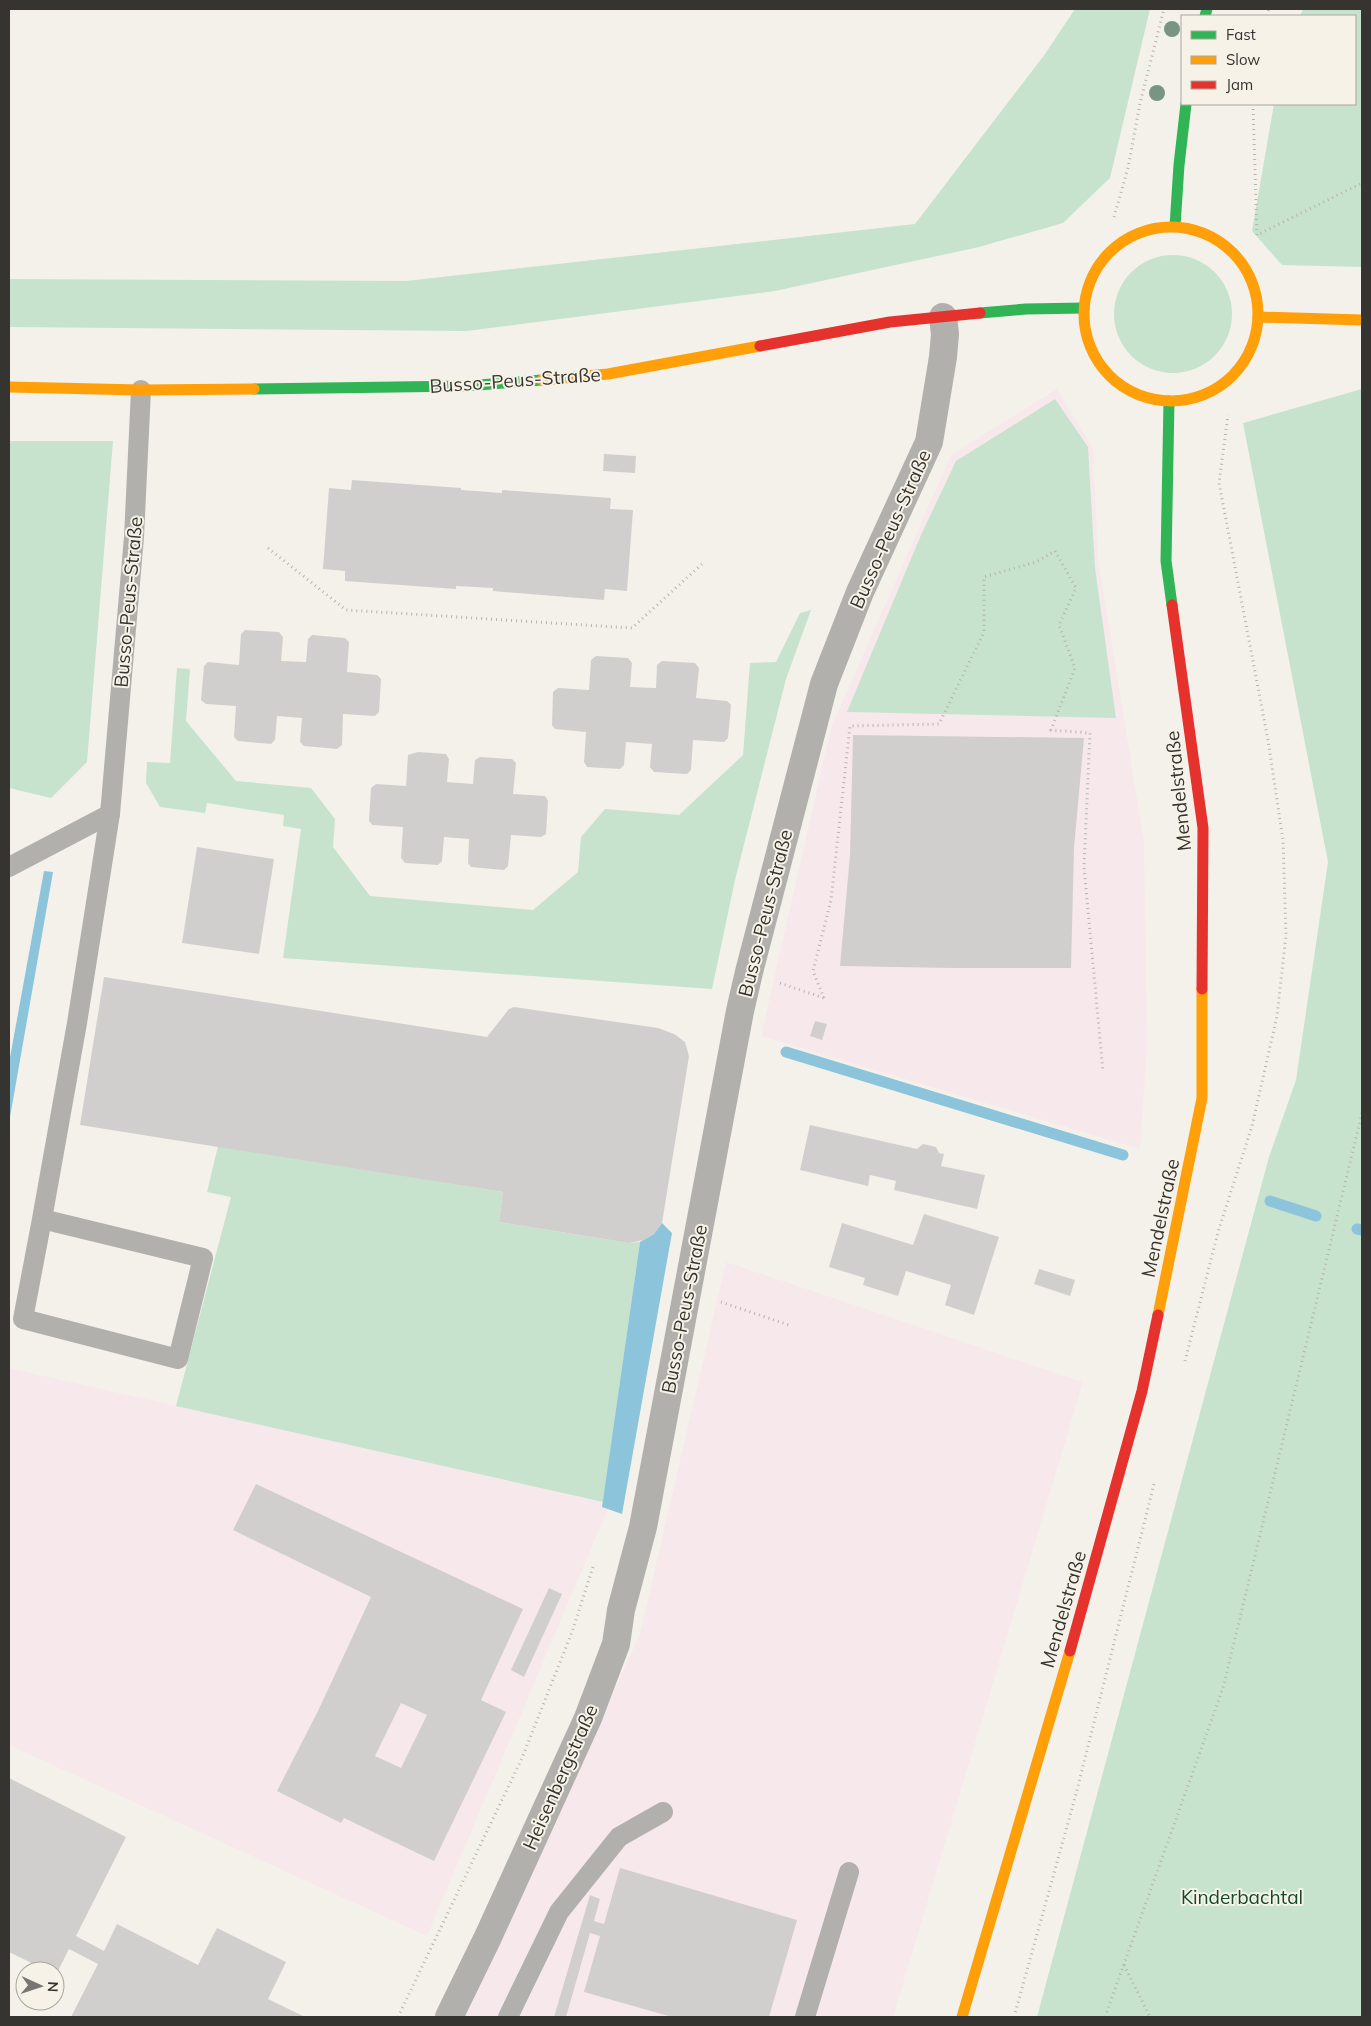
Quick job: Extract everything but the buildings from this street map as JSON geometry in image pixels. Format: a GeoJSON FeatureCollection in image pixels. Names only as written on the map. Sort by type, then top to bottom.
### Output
{"type":"FeatureCollection","features":[{"type":"Feature","properties":{"kind":"main road"},"geometry":{"type":"LineString","coordinates":[[1175,226],[1180,143],[1186,105]]}},
{"type":"Feature","properties":{"kind":"main road"},"geometry":{"type":"LineString","coordinates":[[1175,226],[1202,232],[1226,245],[1244,265],[1255,290],[1258,317],[1252,344],[1240,367],[1220,386],[1196,397],[1169,401],[1142,396],[1117,382],[1098,362],[1086,336],[1084,308],[1089,282],[1103,258],[1123,240],[1148,229],[1175,226]]}},
{"type":"Feature","properties":{"kind":"main road","name":"Busso-Peus-Straße"},"geometry":{"type":"LineString","coordinates":[[9,387],[141,390],[466,386],[608,374],[890,322],[1026,309],[1084,308]]}},
{"type":"Feature","properties":{"kind":"main road"},"geometry":{"type":"LineString","coordinates":[[1258,317],[1362,320]]}},
{"type":"Feature","properties":{"kind":"main road","name":"Mendelstraße"},"geometry":{"type":"LineString","coordinates":[[962,2017],[1067,1662],[1142,1391],[1202,1098],[1203,828],[1166,561],[1169,401]]}},
{"type":"Feature","properties":{"kind":"street","name":"Busso-Peus-Straße"},"geometry":{"type":"LineString","coordinates":[[644,1527],[749,972],[824,684],[862,586],[929,442],[943,357],[945,334],[943,317]]}},
{"type":"Feature","properties":{"kind":"street","name":"Heisenbergstraße"},"geometry":{"type":"LineString","coordinates":[[449,2017],[588,1718],[616,1644],[621,1610],[644,1527]]}},
{"type":"Feature","properties":{"kind":"lane","name":"Busso-Peus-Straße"},"geometry":{"type":"LineString","coordinates":[[42,1219],[204,1258],[178,1359],[24,1319],[77,1023],[110,814],[134,537],[141,390]]}},
{"type":"Feature","properties":{"kind":"lane"},"geometry":{"type":"LineString","coordinates":[[9,867],[110,814]]}},
{"type":"Feature","properties":{"kind":"lane"},"geometry":{"type":"LineString","coordinates":[[508,2017],[559,1912],[619,1838],[663,1812]]}},
{"type":"Feature","properties":{"kind":"lane"},"geometry":{"type":"LineString","coordinates":[[805,2017],[849,1872]]}},
{"type":"Feature","properties":{"kind":"path"},"geometry":{"type":"LineString","coordinates":[[1114,217],[1128,168],[1140,103],[1164,9]]}},
{"type":"Feature","properties":{"kind":"path"},"geometry":{"type":"LineString","coordinates":[[1253,105],[1257,235],[1362,183]]}},
{"type":"Feature","properties":{"kind":"path"},"geometry":{"type":"LineString","coordinates":[[268,548],[346,610],[632,628],[702,564]]}},
{"type":"Feature","properties":{"kind":"path"},"geometry":{"type":"LineString","coordinates":[[749,972],[824,998],[813,971],[831,900],[850,726],[939,724],[984,632],[984,577],[1036,562],[1055,551],[1076,588],[1059,625],[1075,668],[1051,730],[1090,733],[1084,866],[1104,1072]]}},
{"type":"Feature","properties":{"kind":"path"},"geometry":{"type":"LineString","coordinates":[[1105,2017],[1223,1688],[1362,1113]]}},
{"type":"Feature","properties":{"kind":"path"},"geometry":{"type":"LineString","coordinates":[[717,1300],[788,1325]]}},
{"type":"Feature","properties":{"kind":"path"},"geometry":{"type":"LineString","coordinates":[[398,2017],[522,1758],[572,1632],[593,1567]]}},
{"type":"Feature","properties":{"kind":"path"},"geometry":{"type":"LineString","coordinates":[[1124,1964],[1150,2017]]}},
{"type":"Feature","properties":{"kind":"shaded area"},"geometry":{"type":"Polygon","coordinates":[[[1057,389],[1093,449],[1098,559],[1144,842],[1147,1047],[1140,1149],[761,1036],[831,728],[951,455],[1057,389]]]}},
{"type":"Feature","properties":{"kind":"shaded area"},"geometry":{"type":"Polygon","coordinates":[[[726,1262],[1083,1382],[893,2017],[465,2017],[640,1634],[726,1262]]]}},
{"type":"Feature","properties":{"kind":"shaded area"},"geometry":{"type":"Polygon","coordinates":[[[9,1368],[610,1504],[427,1936],[9,1745],[9,1368]]]}},
{"type":"Feature","properties":{"kind":"green space"},"geometry":{"type":"Polygon","coordinates":[[[1075,9],[1150,9],[1110,178],[1063,223],[979,247],[775,291],[467,331],[9,327],[9,279],[406,281],[915,224],[1045,54],[1075,9]]]}},
{"type":"Feature","properties":{"kind":"green space"},"geometry":{"type":"Polygon","coordinates":[[[1303,9],[1362,9],[1362,267],[1282,265],[1252,231],[1274,105],[1356,105],[1356,15],[1300,15],[1303,9]]]}},
{"type":"Feature","properties":{"kind":"green space"},"geometry":{"type":"Polygon","coordinates":[[[1173,255],[1196,259],[1215,272],[1228,291],[1232,314],[1228,337],[1215,356],[1196,369],[1173,373],[1150,369],[1131,356],[1118,337],[1114,314],[1118,291],[1131,272],[1150,259],[1173,255]]]}},
{"type":"Feature","properties":{"kind":"green space","name":"Kinderbachtal"},"geometry":{"type":"Polygon","coordinates":[[[1362,389],[1362,2017],[1037,2017],[1269,1157],[1296,1080],[1328,862],[1243,423],[1362,389]]]}},
{"type":"Feature","properties":{"kind":"green space"},"geometry":{"type":"Polygon","coordinates":[[[1055,399],[1088,447],[1095,568],[1116,718],[847,712],[921,535],[956,461],[1055,399]]]}},
{"type":"Feature","properties":{"kind":"green space"},"geometry":{"type":"Polygon","coordinates":[[[9,441],[113,441],[87,762],[51,798],[9,788],[9,441]]]}},
{"type":"Feature","properties":{"kind":"green space"},"geometry":{"type":"Polygon","coordinates":[[[811,610],[786,679],[735,880],[712,989],[283,958],[301,829],[283,826],[284,815],[207,803],[205,813],[160,807],[146,783],[147,762],[170,763],[177,668],[190,669],[186,721],[236,781],[311,788],[335,819],[333,847],[370,896],[533,910],[578,872],[581,837],[605,809],[679,815],[743,755],[750,663],[776,662],[800,613],[811,610]]]}},
{"type":"Feature","properties":{"kind":"green space"},"geometry":{"type":"Polygon","coordinates":[[[218,1146],[503,1192],[499,1222],[629,1243],[640,1242],[603,1502],[176,1406],[231,1197],[207,1192],[218,1146]]]}},
{"type":"Feature","properties":{"kind":"water"},"geometry":{"type":"Polygon","coordinates":[[[44,871],[53,872],[9,1123],[9,1063],[44,871]]]}},
{"type":"Feature","properties":{"kind":"water"},"geometry":{"type":"Polygon","coordinates":[[[662,1223],[672,1233],[622,1514],[602,1507],[640,1242],[654,1234],[662,1223]]]}},
{"type":"Feature","properties":{"kind":"waterway"},"geometry":{"type":"LineString","coordinates":[[786,1052],[1123,1155]]}},
{"type":"Feature","properties":{"kind":"waterway"},"geometry":{"type":"LineString","coordinates":[[1270,1201],[1316,1216]]}},
{"type":"Feature","properties":{"kind":"waterway"},"geometry":{"type":"LineString","coordinates":[[1357,1229],[1362,1230]]}},
{"type":"Feature","properties":{"kind":"traffic: fast"},"geometry":{"type":"LineString","coordinates":[[1205,15],[1207,9]]}},
{"type":"Feature","properties":{"kind":"traffic: fast"},"geometry":{"type":"LineString","coordinates":[[1175,226],[1186,105]]}},
{"type":"Feature","properties":{"kind":"traffic: fast"},"geometry":{"type":"LineString","coordinates":[[980,313],[1026,309],[1084,308]]}},
{"type":"Feature","properties":{"kind":"traffic: fast"},"geometry":{"type":"LineString","coordinates":[[254,389],[466,386],[542,380]]}},
{"type":"Feature","properties":{"kind":"traffic: fast"},"geometry":{"type":"LineString","coordinates":[[1169,401],[1166,561],[1172,605]]}},
{"type":"Feature","properties":{"kind":"traffic: slow"},"geometry":{"type":"LineString","coordinates":[[1171,227],[1188,229],[1204,234],[1226,247],[1238,259],[1254,289],[1258,314],[1256,331],[1251,347],[1238,369],[1226,381],[1196,397],[1171,401],[1154,399],[1138,394],[1116,381],[1104,369],[1088,339],[1084,314],[1086,297],[1091,281],[1104,259],[1116,247],[1146,231],[1171,227]]}},
{"type":"Feature","properties":{"kind":"traffic: slow"},"geometry":{"type":"LineString","coordinates":[[1258,317],[1362,320]]}},
{"type":"Feature","properties":{"kind":"traffic: slow"},"geometry":{"type":"LineString","coordinates":[[542,380],[608,374],[760,346]]}},
{"type":"Feature","properties":{"kind":"traffic: slow"},"geometry":{"type":"LineString","coordinates":[[9,387],[141,390],[254,389]]}},
{"type":"Feature","properties":{"kind":"traffic: slow"},"geometry":{"type":"LineString","coordinates":[[1158,1315],[1202,1098],[1202,989]]}},
{"type":"Feature","properties":{"kind":"traffic: slow"},"geometry":{"type":"LineString","coordinates":[[962,2017],[1070,1651]]}},
{"type":"Feature","properties":{"kind":"traffic: jam"},"geometry":{"type":"LineString","coordinates":[[760,346],[890,322],[980,313]]}},
{"type":"Feature","properties":{"kind":"traffic: jam"},"geometry":{"type":"LineString","coordinates":[[1172,605],[1203,828],[1202,989]]}},
{"type":"Feature","properties":{"kind":"traffic: jam"},"geometry":{"type":"LineString","coordinates":[[1070,1651],[1142,1391],[1158,1315]]}}]}
